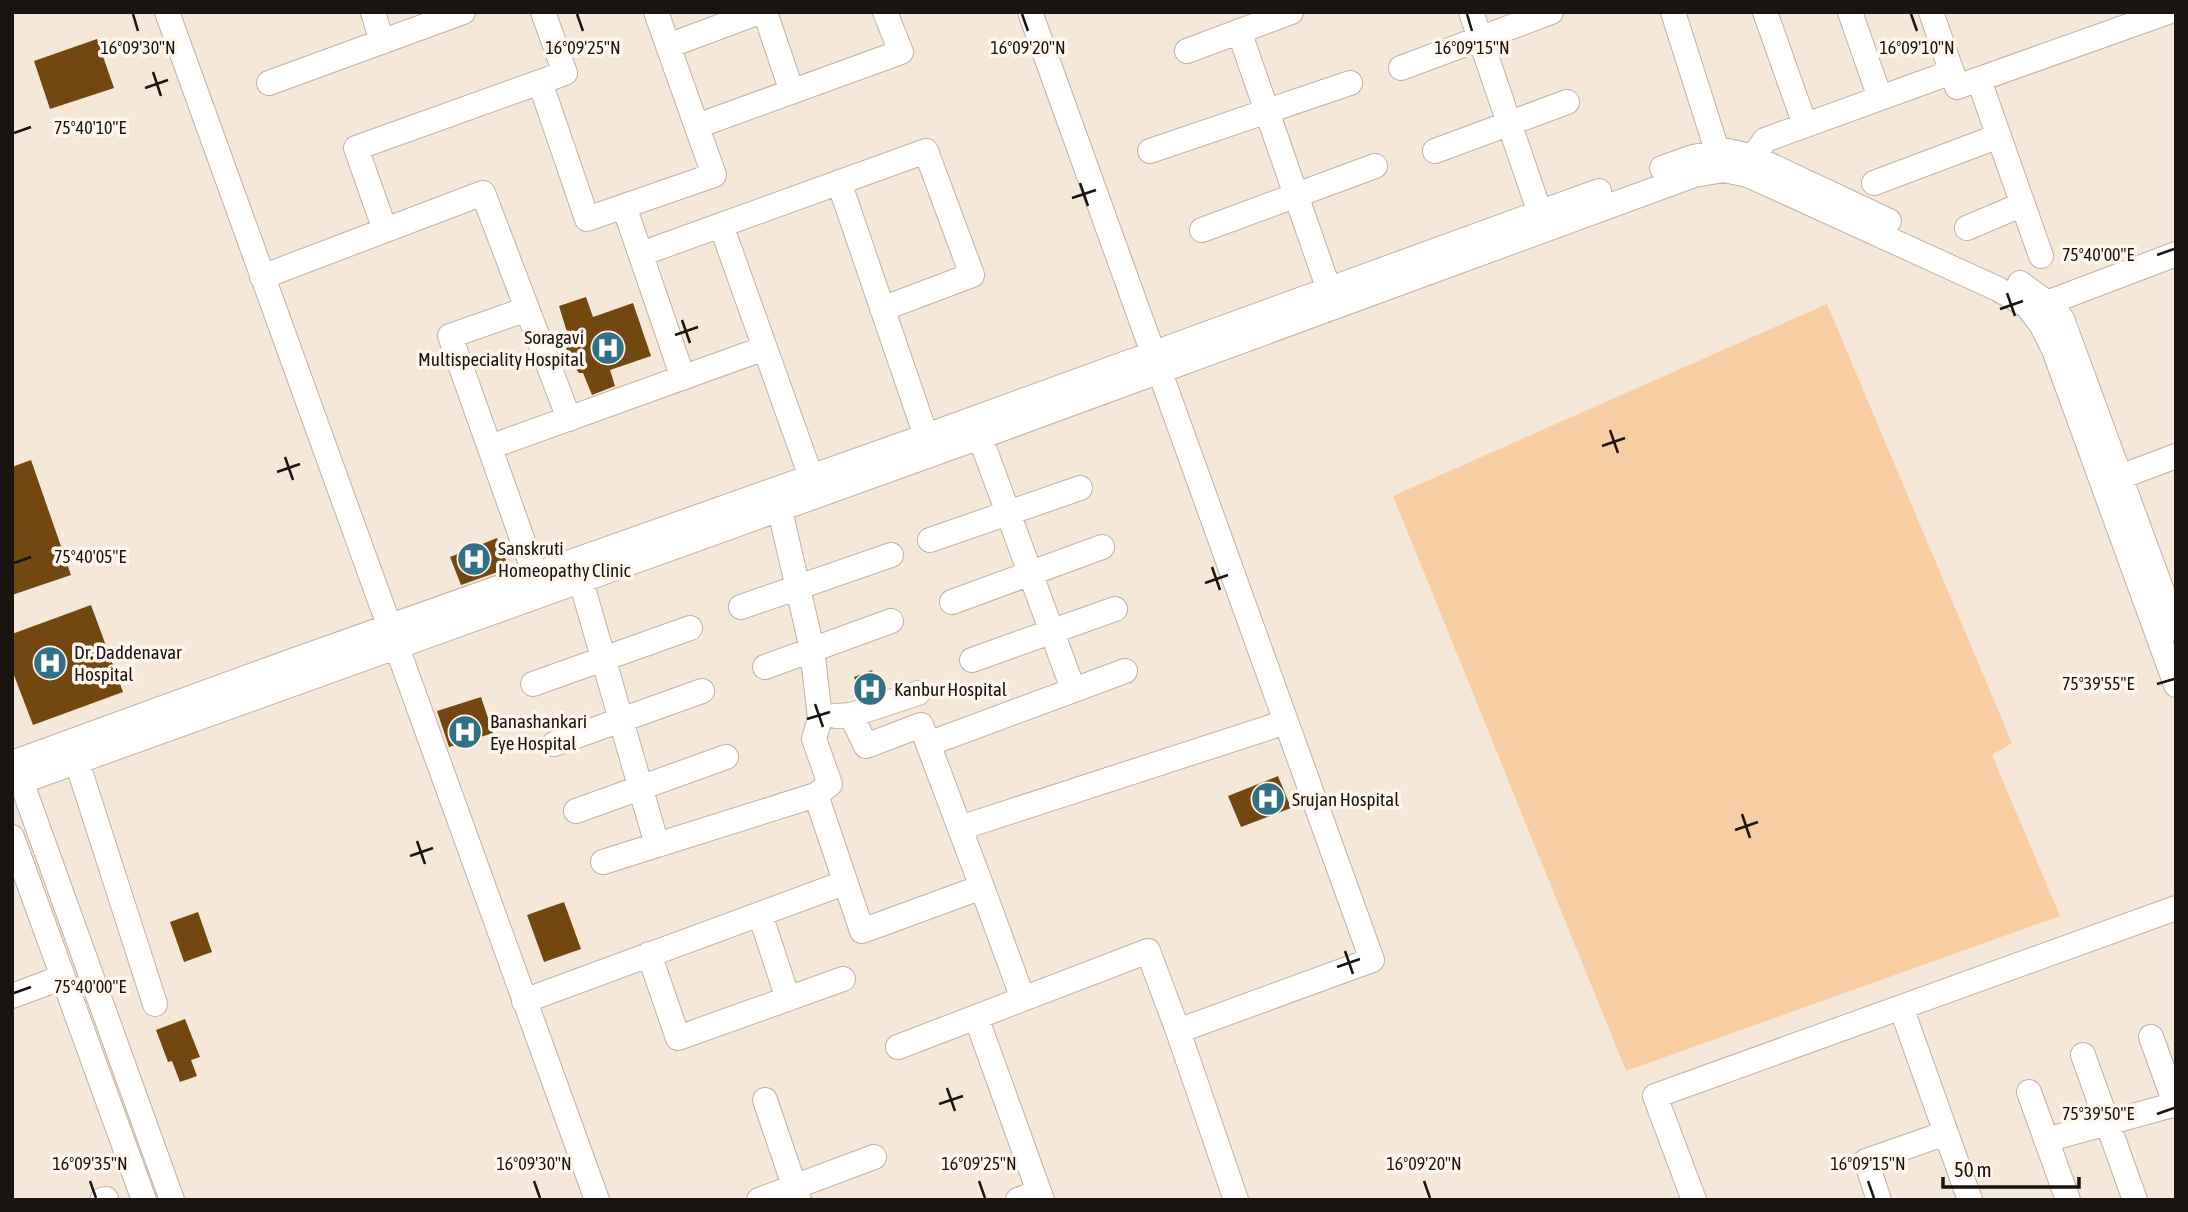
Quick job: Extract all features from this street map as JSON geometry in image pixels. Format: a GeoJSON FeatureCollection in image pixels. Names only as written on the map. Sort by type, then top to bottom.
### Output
{"type":"FeatureCollection","features":[{"type":"Feature","properties":{"kind":"street"},"geometry":{"type":"LineString","coordinates":[[167,12],[597,1200]]}},
{"type":"Feature","properties":{"kind":"street"},"geometry":{"type":"LineString","coordinates":[[373,12],[382,42]]}},
{"type":"Feature","properties":{"kind":"street"},"geometry":{"type":"LineString","coordinates":[[269,83],[463,12]]}},
{"type":"Feature","properties":{"kind":"street"},"geometry":{"type":"LineString","coordinates":[[385,230],[355,148],[565,73],[543,12]]}},
{"type":"Feature","properties":{"kind":"street"},"geometry":{"type":"LineString","coordinates":[[540,82],[587,219],[714,175],[656,12]]}},
{"type":"Feature","properties":{"kind":"street"},"geometry":{"type":"LineString","coordinates":[[668,46],[762,12],[792,92]]}},
{"type":"Feature","properties":{"kind":"street"},"geometry":{"type":"LineString","coordinates":[[697,127],[901,52],[885,12]]}},
{"type":"Feature","properties":{"kind":"street"},"geometry":{"type":"LineString","coordinates":[[1030,12],[1372,961],[1178,1031]]}},
{"type":"Feature","properties":{"kind":"street"},"geometry":{"type":"LineString","coordinates":[[1186,51],[1291,12]]}},
{"type":"Feature","properties":{"kind":"street"},"geometry":{"type":"LineString","coordinates":[[1471,12],[1540,213]]}},
{"type":"Feature","properties":{"kind":"street"},"geometry":{"type":"LineString","coordinates":[[1401,68],[1551,12]]}},
{"type":"Feature","properties":{"kind":"street"},"geometry":{"type":"LineString","coordinates":[[1673,12],[1721,161]]}},
{"type":"Feature","properties":{"kind":"street"},"geometry":{"type":"LineString","coordinates":[[1765,12],[1805,125]]}},
{"type":"Feature","properties":{"kind":"street"},"geometry":{"type":"LineString","coordinates":[[1850,12],[1880,98]]}},
{"type":"Feature","properties":{"kind":"street"},"geometry":{"type":"LineString","coordinates":[[1936,14],[1957,87],[2167,12]]}},
{"type":"Feature","properties":{"kind":"street"},"geometry":{"type":"LineString","coordinates":[[1239,32],[1329,290]]}},
{"type":"Feature","properties":{"kind":"street"},"geometry":{"type":"LineString","coordinates":[[1753,157],[1765,139],[1952,72]]}},
{"type":"Feature","properties":{"kind":"street"},"geometry":{"type":"LineString","coordinates":[[1979,80],[2041,256]]}},
{"type":"Feature","properties":{"kind":"street"},"geometry":{"type":"LineString","coordinates":[[1150,151],[1350,83]]}},
{"type":"Feature","properties":{"kind":"street"},"geometry":{"type":"LineString","coordinates":[[1435,151],[1567,102]]}},
{"type":"Feature","properties":{"kind":"street"},"geometry":{"type":"LineString","coordinates":[[1874,183],[1999,136]]}},
{"type":"Feature","properties":{"kind":"street"},"geometry":{"type":"LineString","coordinates":[[641,254],[926,151],[972,275],[882,309]]}},
{"type":"Feature","properties":{"kind":"street"},"geometry":{"type":"LineString","coordinates":[[15,770],[392,637],[581,581],[778,499],[811,477],[926,436],[1157,362],[1694,174],[1721,161],[1728,151],[1753,157],[2024,285],[2041,309],[2042,324],[2054,350],[2176,685]]}},
{"type":"Feature","properties":{"kind":"street"},"geometry":{"type":"LineString","coordinates":[[15,770],[77,762],[392,637],[535,575],[980,437],[1329,290],[1693,157],[1721,161],[1998,289],[2027,306],[2062,319],[2176,629]]}},
{"type":"Feature","properties":{"kind":"street"},"geometry":{"type":"LineString","coordinates":[[1202,230],[1375,166]]}},
{"type":"Feature","properties":{"kind":"street"},"geometry":{"type":"LineString","coordinates":[[839,182],[926,436]]}},
{"type":"Feature","properties":{"kind":"street"},"geometry":{"type":"LineString","coordinates":[[262,277],[483,193],[569,419]]}},
{"type":"Feature","properties":{"kind":"street"},"geometry":{"type":"LineString","coordinates":[[1967,228],[2023,204]]}},
{"type":"Feature","properties":{"kind":"street"},"geometry":{"type":"LineString","coordinates":[[624,206],[683,378]]}},
{"type":"Feature","properties":{"kind":"street"},"geometry":{"type":"LineString","coordinates":[[721,225],[811,477]]}},
{"type":"Feature","properties":{"kind":"street"},"geometry":{"type":"LineString","coordinates":[[2041,309],[2176,254]]}},
{"type":"Feature","properties":{"kind":"street"},"geometry":{"type":"LineString","coordinates":[[527,309],[450,336],[535,575]]}},
{"type":"Feature","properties":{"kind":"street"},"geometry":{"type":"LineString","coordinates":[[490,447],[765,348]]}},
{"type":"Feature","properties":{"kind":"street"},"geometry":{"type":"LineString","coordinates":[[980,437],[1073,690]]}},
{"type":"Feature","properties":{"kind":"street"},"geometry":{"type":"LineString","coordinates":[[2120,477],[2176,456]]}},
{"type":"Feature","properties":{"kind":"street"},"geometry":{"type":"LineString","coordinates":[[930,540],[1080,488]]}},
{"type":"Feature","properties":{"kind":"street"},"geometry":{"type":"LineString","coordinates":[[603,862],[816,795],[830,784],[814,739],[820,718],[813,649],[778,499]]}},
{"type":"Feature","properties":{"kind":"street"},"geometry":{"type":"LineString","coordinates":[[952,602],[1102,547]]}},
{"type":"Feature","properties":{"kind":"street"},"geometry":{"type":"LineString","coordinates":[[741,607],[891,555]]}},
{"type":"Feature","properties":{"kind":"street"},"geometry":{"type":"LineString","coordinates":[[581,581],[657,845]]}},
{"type":"Feature","properties":{"kind":"street"},"geometry":{"type":"LineString","coordinates":[[972,660],[1115,609]]}},
{"type":"Feature","properties":{"kind":"street"},"geometry":{"type":"LineString","coordinates":[[765,667],[891,621]]}},
{"type":"Feature","properties":{"kind":"street"},"geometry":{"type":"LineString","coordinates":[[533,684],[690,628]]}},
{"type":"Feature","properties":{"kind":"street"},"geometry":{"type":"LineString","coordinates":[[928,744],[1125,671]]}},
{"type":"Feature","properties":{"kind":"street"},"geometry":{"type":"LineString","coordinates":[[554,744],[702,691]]}},
{"type":"Feature","properties":{"kind":"street"},"geometry":{"type":"LineString","coordinates":[[820,718],[851,715],[918,693]]}},
{"type":"Feature","properties":{"kind":"street"},"geometry":{"type":"LineString","coordinates":[[851,715],[866,746],[921,725],[1023,999]]}},
{"type":"Feature","properties":{"kind":"street"},"geometry":{"type":"LineString","coordinates":[[960,828],[1286,722]]}},
{"type":"Feature","properties":{"kind":"street"},"geometry":{"type":"LineString","coordinates":[[576,811],[726,757]]}},
{"type":"Feature","properties":{"kind":"street"},"geometry":{"type":"LineString","coordinates":[[77,762],[155,1004]]}},
{"type":"Feature","properties":{"kind":"street"},"geometry":{"type":"LineString","coordinates":[[15,770],[172,1200]]}},
{"type":"Feature","properties":{"kind":"street"},"geometry":{"type":"LineString","coordinates":[[816,795],[862,931],[982,887]]}},
{"type":"Feature","properties":{"kind":"street"},"geometry":{"type":"LineString","coordinates":[[12,836],[144,1200]]}},
{"type":"Feature","properties":{"kind":"street"},"geometry":{"type":"LineString","coordinates":[[524,1001],[844,883]]}},
{"type":"Feature","properties":{"kind":"street"},"geometry":{"type":"LineString","coordinates":[[1694,1200],[1655,1096],[2176,908]]}},
{"type":"Feature","properties":{"kind":"street"},"geometry":{"type":"LineString","coordinates":[[760,914],[788,999]]}},
{"type":"Feature","properties":{"kind":"street"},"geometry":{"type":"LineString","coordinates":[[898,1047],[1148,951],[1236,1200]]}},
{"type":"Feature","properties":{"kind":"street"},"geometry":{"type":"LineString","coordinates":[[649,954],[678,1038],[843,979]]}},
{"type":"Feature","properties":{"kind":"street"},"geometry":{"type":"LineString","coordinates":[[12,996],[63,977]]}},
{"type":"Feature","properties":{"kind":"street"},"geometry":{"type":"LineString","coordinates":[[1901,1007],[1970,1200]]}},
{"type":"Feature","properties":{"kind":"street"},"geometry":{"type":"LineString","coordinates":[[976,1017],[1033,1197]]}},
{"type":"Feature","properties":{"kind":"street"},"geometry":{"type":"LineString","coordinates":[[2046,1140],[2176,1105],[2151,1037]]}},
{"type":"Feature","properties":{"kind":"street"},"geometry":{"type":"LineString","coordinates":[[2083,1055],[2135,1200]]}},
{"type":"Feature","properties":{"kind":"street"},"geometry":{"type":"LineString","coordinates":[[2029,1092],[2068,1200]]}},
{"type":"Feature","properties":{"kind":"street"},"geometry":{"type":"LineString","coordinates":[[765,1100],[797,1193]]}},
{"type":"Feature","properties":{"kind":"street"},"geometry":{"type":"LineString","coordinates":[[1879,1200],[1866,1161],[1946,1133]]}},
{"type":"Feature","properties":{"kind":"street"},"geometry":{"type":"LineString","coordinates":[[759,1200],[797,1193],[874,1157]]}},
{"type":"Feature","properties":{"kind":"shaded area"},"geometry":{"type":"Polygon","coordinates":[[[1827,304],[2012,743],[1992,755],[2060,916],[1626,1071],[1393,496],[1827,304]]]}},
{"type":"Feature","properties":{"kind":"building"},"geometry":{"type":"Polygon","coordinates":[[[97,39],[114,88],[50,109],[34,61],[97,39]]]}},
{"type":"Feature","properties":{"kind":"building"},"geometry":{"type":"Polygon","coordinates":[[[586,297],[593,317],[633,303],[651,356],[610,370],[615,386],[592,395],[583,373],[579,373],[569,360],[564,335],[567,332],[559,306],[586,297]]]}},
{"type":"Feature","properties":{"kind":"building"},"geometry":{"type":"Polygon","coordinates":[[[31,460],[71,575],[12,595],[12,467],[31,460]]]}},
{"type":"Feature","properties":{"kind":"building"},"geometry":{"type":"Polygon","coordinates":[[[497,538],[509,568],[461,585],[450,557],[497,538]]]}},
{"type":"Feature","properties":{"kind":"building"},"geometry":{"type":"Polygon","coordinates":[[[91,605],[123,692],[33,725],[12,670],[12,634],[91,605]]]}},
{"type":"Feature","properties":{"kind":"building"},"geometry":{"type":"Polygon","coordinates":[[[872,670],[879,690],[861,696],[854,677],[872,670]]]}},
{"type":"Feature","properties":{"kind":"building"},"geometry":{"type":"Polygon","coordinates":[[[481,697],[493,733],[449,747],[437,711],[481,697]]]}},
{"type":"Feature","properties":{"kind":"building"},"geometry":{"type":"Polygon","coordinates":[[[1278,776],[1291,808],[1241,827],[1228,796],[1278,776]]]}},
{"type":"Feature","properties":{"kind":"building"},"geometry":{"type":"Polygon","coordinates":[[[564,902],[581,949],[544,962],[527,915],[564,902]]]}},
{"type":"Feature","properties":{"kind":"building"},"geometry":{"type":"Polygon","coordinates":[[[198,912],[212,952],[184,962],[170,922],[198,912]]]}},
{"type":"Feature","properties":{"kind":"building"},"geometry":{"type":"Polygon","coordinates":[[[185,1019],[200,1057],[191,1060],[197,1076],[180,1082],[172,1061],[168,1062],[156,1030],[185,1019]]]}},
{"type":"Feature","properties":{"kind":"place","name":"Soragavi Multispeciality Hospital"},"geometry":{"type":"Point","coordinates":[608,348]}},
{"type":"Feature","properties":{"kind":"place","name":"Sanskruti Homeopathy Clinic"},"geometry":{"type":"Point","coordinates":[474,559]}},
{"type":"Feature","properties":{"kind":"place","name":"Dr. Daddenavar Hospital"},"geometry":{"type":"Point","coordinates":[50,663]}},
{"type":"Feature","properties":{"kind":"place","name":"Kanbur Hospital"},"geometry":{"type":"Point","coordinates":[870,689]}},
{"type":"Feature","properties":{"kind":"place","name":"Banashankari Eye Hospital"},"geometry":{"type":"Point","coordinates":[465,732]}},
{"type":"Feature","properties":{"kind":"place","name":"Srujan Hospital"},"geometry":{"type":"Point","coordinates":[1268,799]}}]}
